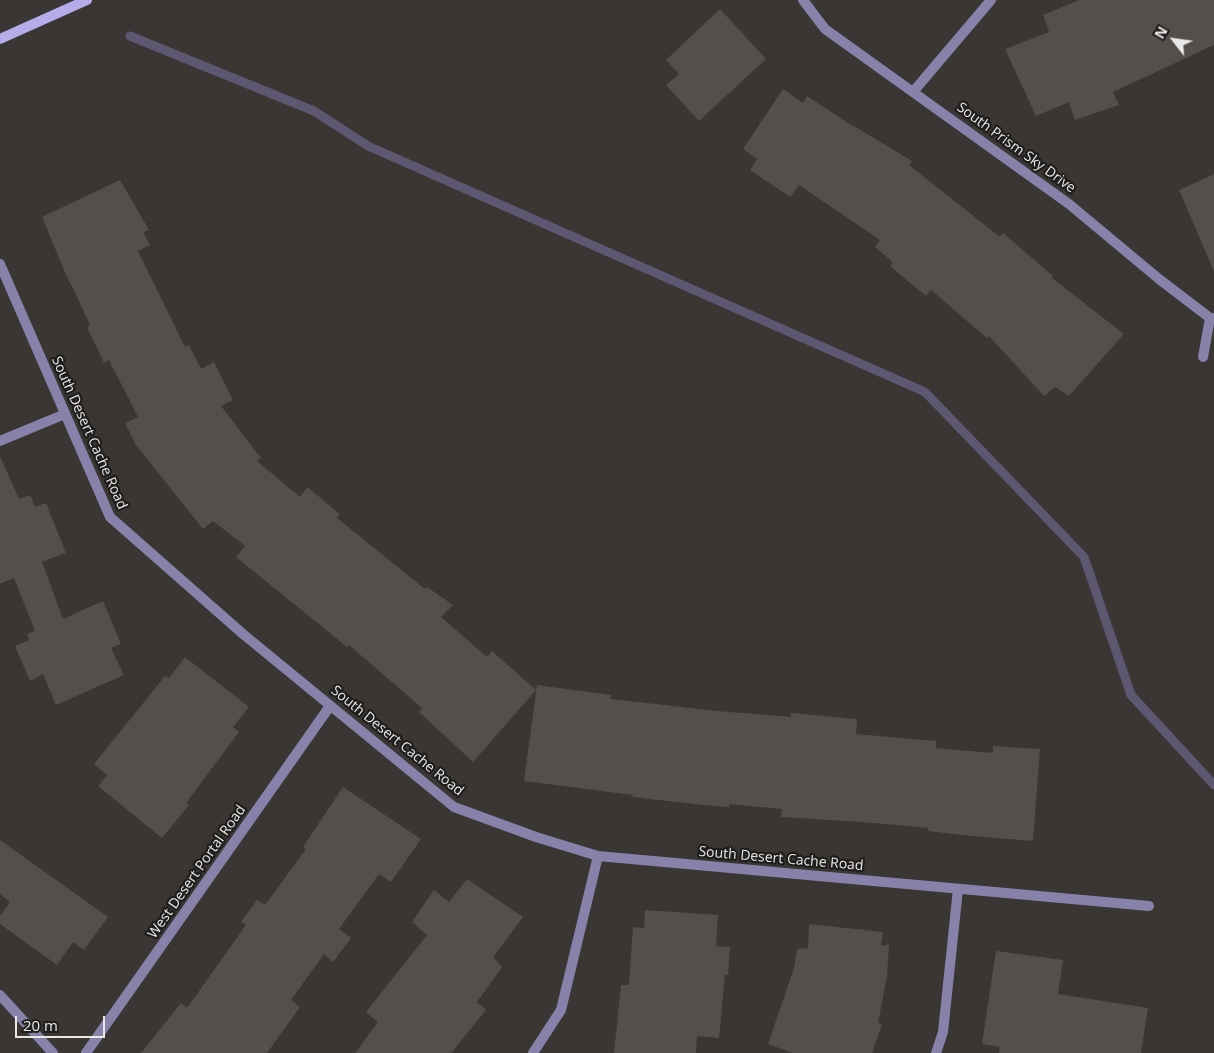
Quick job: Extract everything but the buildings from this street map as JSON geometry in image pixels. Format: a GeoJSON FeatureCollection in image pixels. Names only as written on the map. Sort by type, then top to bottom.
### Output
{"type":"FeatureCollection","features":[{"type":"Feature","properties":{"kind":"main road"},"geometry":{"type":"LineString","coordinates":[[0,39],[87,0]]}},
{"type":"Feature","properties":{"kind":"street","name":"South Prism Sky Drive"},"geometry":{"type":"LineString","coordinates":[[803,0],[825,29],[1069,204],[1159,279],[1212,318]]}},
{"type":"Feature","properties":{"kind":"street"},"geometry":{"type":"LineString","coordinates":[[913,92],[991,0]]}},
{"type":"Feature","properties":{"kind":"street","name":"South Desert Cache Road"},"geometry":{"type":"LineString","coordinates":[[0,264],[110,517],[243,634],[454,807],[536,837],[598,856],[1149,906]]}},
{"type":"Feature","properties":{"kind":"street"},"geometry":{"type":"LineString","coordinates":[[1202,357],[1212,318]]}},
{"type":"Feature","properties":{"kind":"street"},"geometry":{"type":"LineString","coordinates":[[0,441],[65,414]]}},
{"type":"Feature","properties":{"kind":"street","name":"West Desert Portal Road"},"geometry":{"type":"LineString","coordinates":[[86,1053],[330,706]]}},
{"type":"Feature","properties":{"kind":"street"},"geometry":{"type":"LineString","coordinates":[[533,1053],[561,1010],[598,856]]}},
{"type":"Feature","properties":{"kind":"street"},"geometry":{"type":"LineString","coordinates":[[936,1053],[943,1032],[958,889]]}},
{"type":"Feature","properties":{"kind":"street"},"geometry":{"type":"LineString","coordinates":[[0,996],[53,1053]]}},
{"type":"Feature","properties":{"kind":"waterway"},"geometry":{"type":"LineString","coordinates":[[130,36],[314,111],[368,146],[925,392],[1084,557],[1131,695],[1214,785]]}}]}
